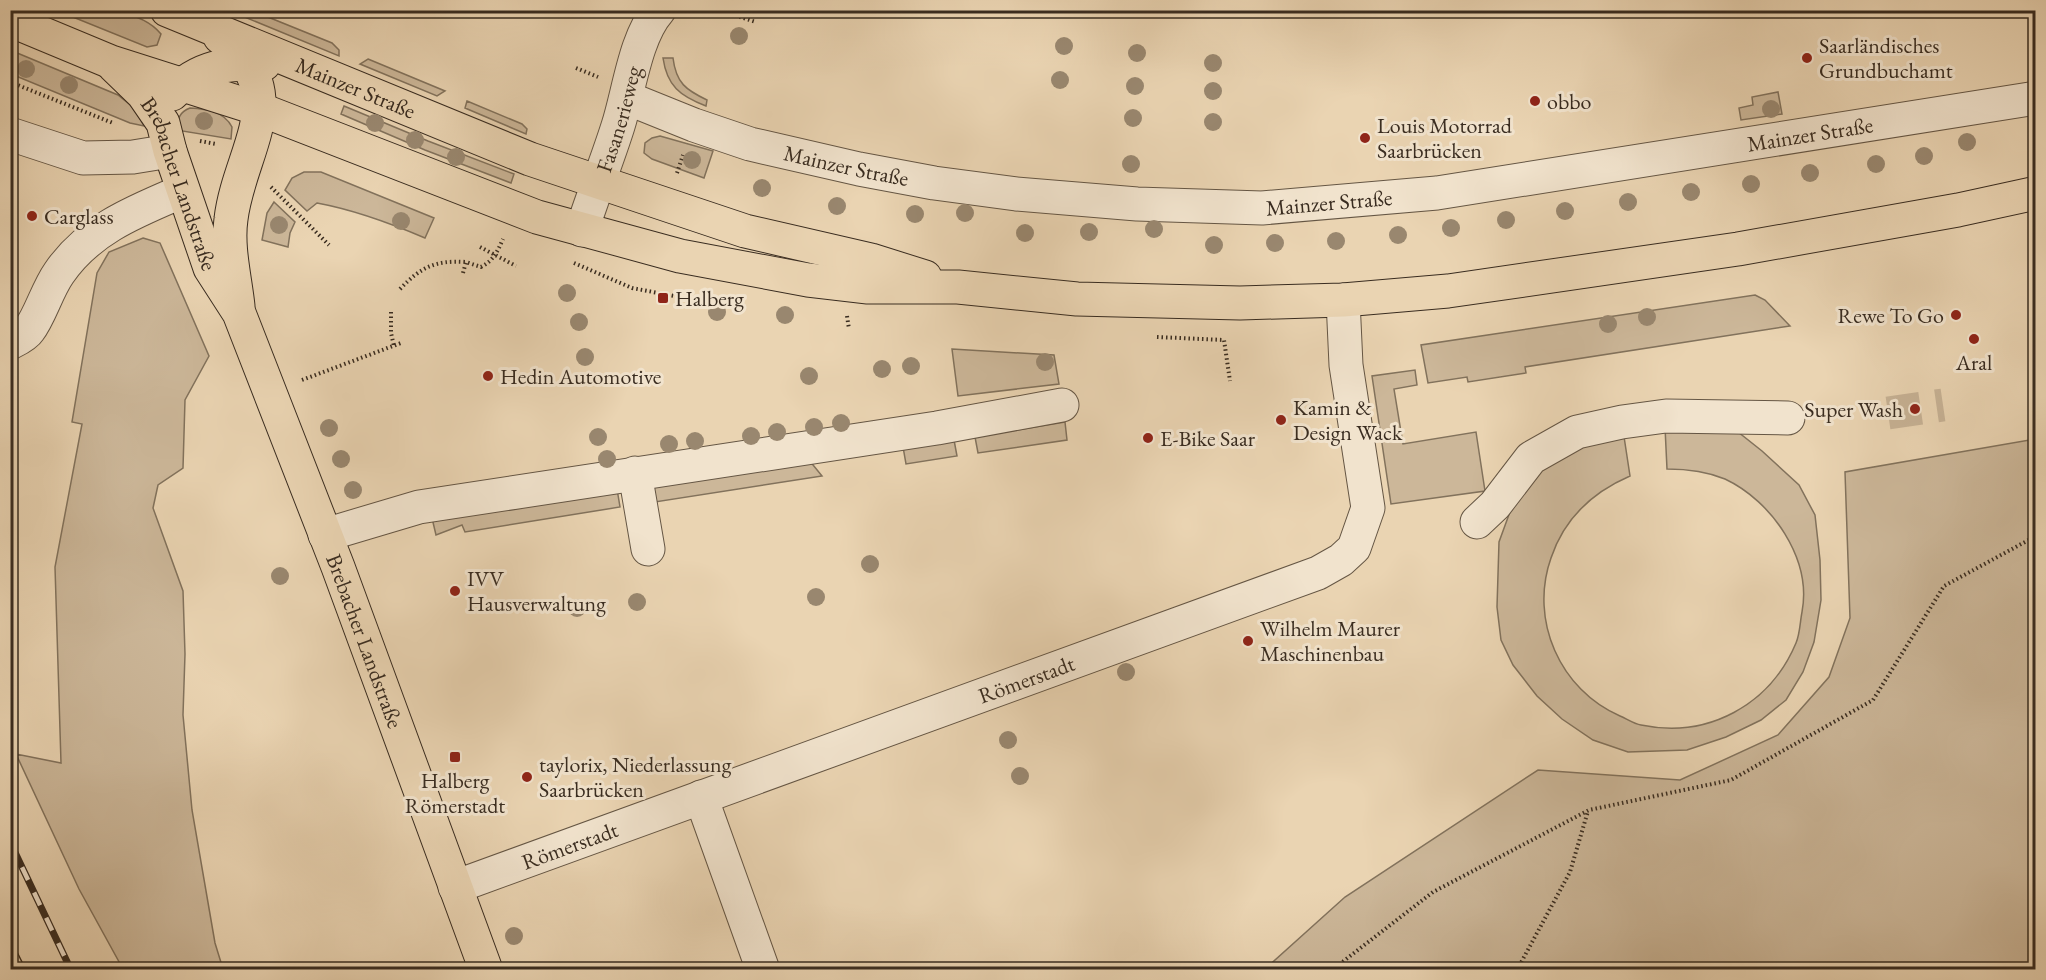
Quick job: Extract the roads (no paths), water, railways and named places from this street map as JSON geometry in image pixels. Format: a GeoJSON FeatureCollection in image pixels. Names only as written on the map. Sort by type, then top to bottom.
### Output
{"type":"FeatureCollection","features":[{"type":"Feature","properties":{"kind":"main road","name":"Mainzer Straße"},"geometry":{"type":"LineString","coordinates":[[167,10],[530,159],[745,231],[871,260],[958,287]]}},
{"type":"Feature","properties":{"kind":"main road","name":"Mainzer Straße"},"geometry":{"type":"LineString","coordinates":[[10,20],[111,62],[259,109],[493,201],[582,230],[680,256],[808,280],[868,287],[958,287],[1077,299],[1240,303],[1343,300],[1448,291],[1704,254],[1958,210],[2036,193]]}},
{"type":"Feature","properties":{"kind":"main road","name":"Mainzer Straße"},"geometry":{"type":"LineString","coordinates":[[201,24],[233,47],[247,63],[256,83],[259,109]]}},
{"type":"Feature","properties":{"kind":"main road","name":"Brebacher Landstraße"},"geometry":{"type":"LineString","coordinates":[[111,62],[142,94],[166,137],[210,268],[238,313],[325,535],[486,969]]}},
{"type":"Feature","properties":{"kind":"main road"},"geometry":{"type":"LineString","coordinates":[[166,137],[166,106],[171,95],[200,72],[223,65],[247,63],[294,65],[341,81]]}},
{"type":"Feature","properties":{"kind":"main road","name":"Brebacher Landstraße"},"geometry":{"type":"LineString","coordinates":[[238,313],[230,242],[231,219],[250,154],[259,109]]}},
{"type":"Feature","properties":{"kind":"street","name":"Fasanerieweg"},"geometry":{"type":"LineString","coordinates":[[582,230],[627,98],[641,39],[659,10]]}},
{"type":"Feature","properties":{"kind":"street","name":"Mainzer Straße"},"geometry":{"type":"LineString","coordinates":[[627,98],[694,125],[750,144],[859,170],[934,183],[1016,194],[1137,204],[1262,208],[1437,193],[2036,98]]}},
{"type":"Feature","properties":{"kind":"street"},"geometry":{"type":"LineString","coordinates":[[10,134],[83,158],[133,157],[166,137]]}},
{"type":"Feature","properties":{"kind":"street"},"geometry":{"type":"LineString","coordinates":[[10,344],[29,331],[58,274],[93,237],[114,222],[183,191]]}},
{"type":"Feature","properties":{"kind":"street","name":"Römerstadt"},"geometry":{"type":"LineString","coordinates":[[455,887],[1318,573],[1341,560],[1354,548],[1368,508],[1347,371],[1343,300]]}},
{"type":"Feature","properties":{"kind":"street"},"geometry":{"type":"LineString","coordinates":[[325,535],[419,507],[937,428],[1062,405]]}},
{"type":"Feature","properties":{"kind":"street"},"geometry":{"type":"LineString","coordinates":[[1477,522],[1495,506],[1531,458],[1577,432],[1622,422],[1666,416],[1788,418]]}},
{"type":"Feature","properties":{"kind":"street"},"geometry":{"type":"LineString","coordinates":[[635,473],[648,549]]}},
{"type":"Feature","properties":{"kind":"street"},"geometry":{"type":"LineString","coordinates":[[701,797],[763,969]]}},
{"type":"Feature","properties":{"kind":"tunnel"},"geometry":{"type":"LineString","coordinates":[[1888,413],[1943,405]]}},
{"type":"Feature","properties":{"kind":"tram line"},"geometry":{"type":"LineString","coordinates":[[10,938],[26,970]]}},
{"type":"Feature","properties":{"kind":"railway"},"geometry":{"type":"LineString","coordinates":[[10,842],[71,970]]}},
{"type":"Feature","properties":{"kind":"place","name":"Saarländisches Grundbuchamt"},"geometry":{"type":"Point","coordinates":[1807,58]}},
{"type":"Feature","properties":{"kind":"place","name":"obbo"},"geometry":{"type":"Point","coordinates":[1535,101]}},
{"type":"Feature","properties":{"kind":"place","name":"Louis Motorrad Saarbrücken"},"geometry":{"type":"Point","coordinates":[1365,138]}},
{"type":"Feature","properties":{"kind":"place","name":"Carglass"},"geometry":{"type":"Point","coordinates":[32,216]}},
{"type":"Feature","properties":{"kind":"place","name":"Halberg"},"geometry":{"type":"Point","coordinates":[663,298]}},
{"type":"Feature","properties":{"kind":"place","name":"Rewe To Go"},"geometry":{"type":"Point","coordinates":[1956,315]}},
{"type":"Feature","properties":{"kind":"place","name":"Aral"},"geometry":{"type":"Point","coordinates":[1974,339]}},
{"type":"Feature","properties":{"kind":"place","name":"Hedin Automotive"},"geometry":{"type":"Point","coordinates":[488,376]}},
{"type":"Feature","properties":{"kind":"place","name":"Super Wash"},"geometry":{"type":"Point","coordinates":[1915,409]}},
{"type":"Feature","properties":{"kind":"place","name":"Kamin & Design Wack"},"geometry":{"type":"Point","coordinates":[1281,420]}},
{"type":"Feature","properties":{"kind":"place","name":"E-Bike Saar"},"geometry":{"type":"Point","coordinates":[1148,438]}},
{"type":"Feature","properties":{"kind":"place","name":"IVV Hausverwaltung"},"geometry":{"type":"Point","coordinates":[455,591]}},
{"type":"Feature","properties":{"kind":"place","name":"Wilhelm Maurer Maschinenbau"},"geometry":{"type":"Point","coordinates":[1248,641]}},
{"type":"Feature","properties":{"kind":"place","name":"Halberg Römerstadt"},"geometry":{"type":"Point","coordinates":[455,757]}},
{"type":"Feature","properties":{"kind":"place","name":"taylorix, Niederlassung Saarbrücken"},"geometry":{"type":"Point","coordinates":[527,777]}}]}
